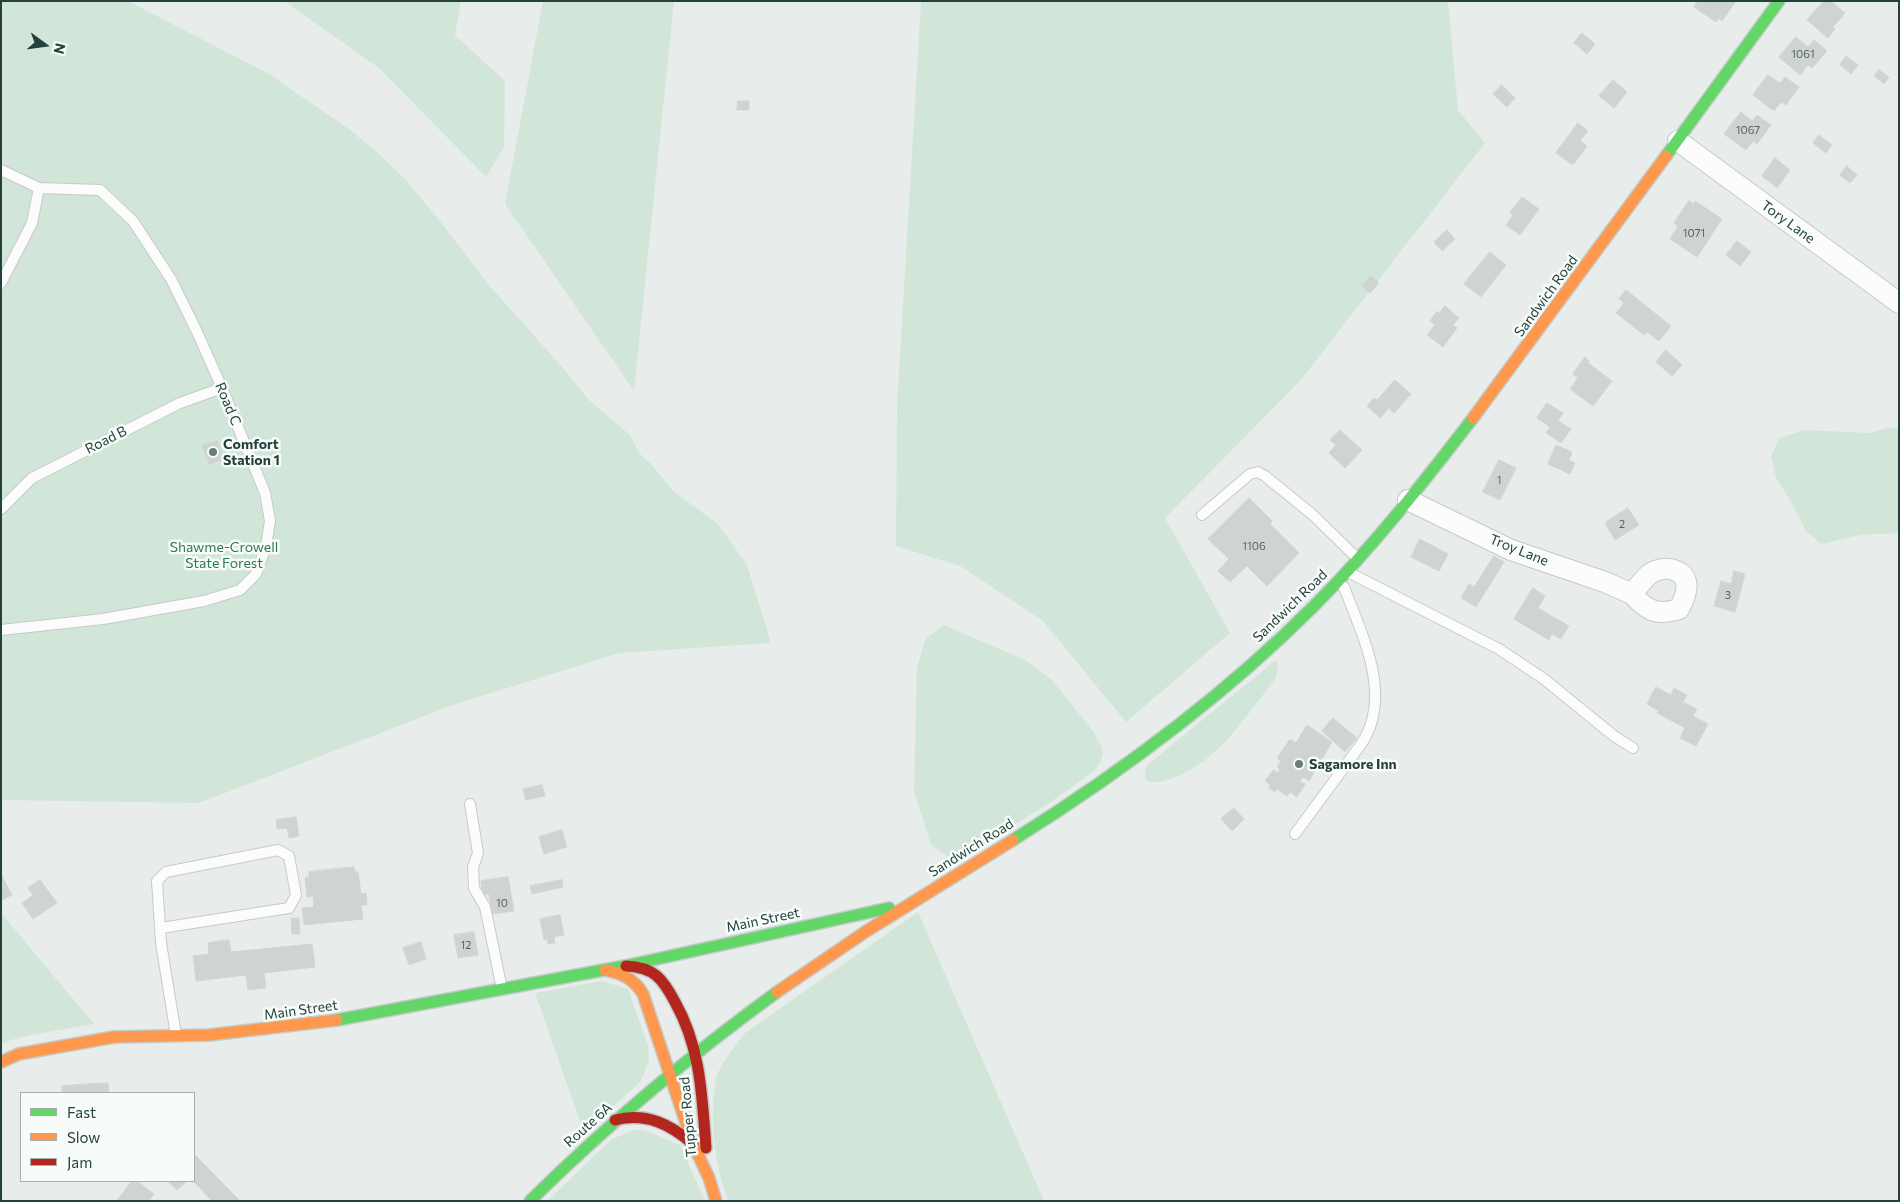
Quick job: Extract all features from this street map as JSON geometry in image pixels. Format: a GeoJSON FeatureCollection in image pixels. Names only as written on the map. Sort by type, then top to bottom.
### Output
{"type":"FeatureCollection","features":[{"type":"Feature","properties":{"kind":"main road","name":"Sandwich Road"},"geometry":{"type":"LineString","coordinates":[[670,1074],[828,956],[908,904],[1064,808],[1137,758],[1284,635],[1347,572],[1408,500],[1516,362],[1779,1]]}},
{"type":"Feature","properties":{"kind":"main road","name":"Main Street"},"geometry":{"type":"LineString","coordinates":[[1,1062],[19,1054],[114,1037],[244,1032],[323,1023],[625,966],[908,904]]}},
{"type":"Feature","properties":{"kind":"main road","name":"Main Street"},"geometry":{"type":"LineString","coordinates":[[625,966],[644,968],[658,975],[663,981],[685,1020],[696,1053]]}},
{"type":"Feature","properties":{"kind":"main road","name":"Main Street"},"geometry":{"type":"LineString","coordinates":[[605,970],[626,975],[640,988],[670,1074]]}},
{"type":"Feature","properties":{"kind":"main road","name":"Tupper Road"},"geometry":{"type":"LineString","coordinates":[[696,1053],[699,1066],[709,1178]]}},
{"type":"Feature","properties":{"kind":"main road","name":"Tupper Road"},"geometry":{"type":"LineString","coordinates":[[670,1074],[693,1144],[709,1178],[716,1201]]}},
{"type":"Feature","properties":{"kind":"main road","name":"Route 6A"},"geometry":{"type":"LineString","coordinates":[[530,1201],[615,1120],[670,1074]]}},
{"type":"Feature","properties":{"kind":"main road"},"geometry":{"type":"LineString","coordinates":[[615,1120],[631,1116],[650,1118],[678,1131],[693,1144]]}},
{"type":"Feature","properties":{"kind":"street","name":"Tory Lane"},"geometry":{"type":"LineString","coordinates":[[1678,142],[1899,303]]}},
{"type":"Feature","properties":{"kind":"street","name":"Troy Lane"},"geometry":{"type":"LineString","coordinates":[[1408,500],[1511,550],[1605,582],[1632,594]]}},
{"type":"Feature","properties":{"kind":"lane","name":"Road C"},"geometry":{"type":"LineString","coordinates":[[1,170],[40,188],[100,190],[133,221],[171,279],[222,388],[265,493],[270,522],[266,546],[256,574],[240,590],[204,601],[103,619],[1,630]]}},
{"type":"Feature","properties":{"kind":"lane"},"geometry":{"type":"LineString","coordinates":[[1,283],[32,224],[40,188]]}},
{"type":"Feature","properties":{"kind":"lane","name":"Road B"},"geometry":{"type":"LineString","coordinates":[[1,509],[32,478],[180,402],[222,388]]}},
{"type":"Feature","properties":{"kind":"lane"},"geometry":{"type":"LineString","coordinates":[[1202,515],[1250,474],[1258,472],[1313,514],[1358,558]]}},
{"type":"Feature","properties":{"kind":"lane"},"geometry":{"type":"LineString","coordinates":[[1347,572],[1499,649],[1544,679],[1614,736],[1633,748]]}},
{"type":"Feature","properties":{"kind":"lane"},"geometry":{"type":"LineString","coordinates":[[1295,834],[1368,735],[1376,706],[1374,682],[1369,659],[1344,588]]}},
{"type":"Feature","properties":{"kind":"lane"},"geometry":{"type":"LineString","coordinates":[[470,804],[478,853],[473,867],[474,888],[485,907],[502,990]]}},
{"type":"Feature","properties":{"kind":"lane"},"geometry":{"type":"LineString","coordinates":[[161,928],[289,908],[296,895],[289,856],[278,850],[166,872],[157,881],[161,943],[176,1036]]}},
{"type":"Feature","properties":{"kind":"green space","name":"Shawme-Crowell State Forest"},"geometry":{"type":"Polygon","coordinates":[[[1,1],[128,1],[269,74],[346,127],[377,152],[405,179],[488,284],[564,369],[588,399],[630,435],[639,453],[653,466],[673,491],[718,524],[747,565],[771,643],[619,653],[453,705],[199,803],[1,800],[1,1]]]}},
{"type":"Feature","properties":{"kind":"green space"},"geometry":{"type":"Polygon","coordinates":[[[284,1],[461,1],[455,35],[505,81],[504,147],[486,177],[379,68],[284,1]]]}},
{"type":"Feature","properties":{"kind":"green space"},"geometry":{"type":"Polygon","coordinates":[[[543,1],[674,1],[634,391],[505,204],[543,1]]]}},
{"type":"Feature","properties":{"kind":"green space"},"geometry":{"type":"Polygon","coordinates":[[[921,1],[1448,1],[1458,110],[1485,143],[1300,381],[1165,518],[1230,633],[1126,722],[1043,621],[960,566],[896,546],[897,406],[921,1]]]}},
{"type":"Feature","properties":{"kind":"green space"},"geometry":{"type":"Polygon","coordinates":[[[1887,428],[1899,428],[1899,533],[1861,535],[1821,544],[1806,531],[1776,478],[1771,457],[1779,438],[1804,430],[1869,433],[1887,428]]]}},
{"type":"Feature","properties":{"kind":"green space"},"geometry":{"type":"Polygon","coordinates":[[[944,625],[1025,660],[1051,679],[1093,731],[1103,754],[1100,763],[1093,772],[1045,806],[959,858],[949,857],[931,845],[914,792],[917,667],[926,638],[944,625]]]}},
{"type":"Feature","properties":{"kind":"green space"},"geometry":{"type":"Polygon","coordinates":[[[1276,660],[1278,669],[1276,678],[1242,723],[1216,751],[1185,773],[1159,782],[1150,782],[1145,779],[1146,766],[1276,660]]]}},
{"type":"Feature","properties":{"kind":"green space"},"geometry":{"type":"Polygon","coordinates":[[[918,912],[1044,1201],[728,1201],[717,1162],[713,1121],[717,1075],[726,1059],[745,1033],[918,912]]]}},
{"type":"Feature","properties":{"kind":"green space"},"geometry":{"type":"Polygon","coordinates":[[[1,913],[94,1024],[26,1036],[1,1043],[1,913]]]}},
{"type":"Feature","properties":{"kind":"green space"},"geometry":{"type":"Polygon","coordinates":[[[602,981],[628,989],[648,1046],[649,1060],[640,1082],[584,1133],[535,993],[602,981]]]}},
{"type":"Feature","properties":{"kind":"green space"},"geometry":{"type":"Polygon","coordinates":[[[634,1130],[644,1130],[680,1145],[705,1201],[547,1201],[612,1139],[634,1130]]]}},
{"type":"Feature","properties":{"kind":"building"},"geometry":{"type":"Polygon","coordinates":[[[1698,1],[1736,1],[1722,21],[1719,18],[1716,22],[1694,7],[1698,1]]]}},
{"type":"Feature","properties":{"kind":"building"},"geometry":{"type":"Polygon","coordinates":[[[1824,1],[1831,1],[1845,13],[1833,27],[1835,29],[1828,38],[1807,20],[1824,1]]]}},
{"type":"Feature","properties":{"kind":"building"},"geometry":{"type":"Polygon","coordinates":[[[1582,33],[1595,44],[1587,54],[1574,43],[1582,33]]]}},
{"type":"Feature","properties":{"kind":"building"},"geometry":{"type":"Polygon","coordinates":[[[1796,37],[1808,47],[1814,40],[1827,51],[1812,68],[1808,65],[1800,75],[1779,57],[1796,37]]]}},
{"type":"Feature","properties":{"kind":"building"},"geometry":{"type":"Polygon","coordinates":[[[1846,56],[1858,65],[1851,74],[1840,65],[1846,56]]]}},
{"type":"Feature","properties":{"kind":"building"},"geometry":{"type":"Polygon","coordinates":[[[1879,70],[1889,77],[1884,84],[1874,76],[1879,70]]]}},
{"type":"Feature","properties":{"kind":"building"},"geometry":{"type":"Polygon","coordinates":[[[1768,75],[1780,83],[1785,77],[1799,87],[1786,105],[1781,102],[1774,111],[1753,95],[1768,75]]]}},
{"type":"Feature","properties":{"kind":"building"},"geometry":{"type":"Polygon","coordinates":[[[1613,80],[1627,92],[1614,108],[1599,96],[1613,80]]]}},
{"type":"Feature","properties":{"kind":"building"},"geometry":{"type":"Polygon","coordinates":[[[1502,85],[1515,98],[1507,107],[1493,94],[1502,85]]]}},
{"type":"Feature","properties":{"kind":"building"},"geometry":{"type":"Polygon","coordinates":[[[738,101],[749,101],[749,110],[737,110],[738,101]]]}},
{"type":"Feature","properties":{"kind":"building"},"geometry":{"type":"Polygon","coordinates":[[[1741,112],[1752,121],[1757,115],[1771,125],[1757,144],[1753,141],[1746,150],[1724,134],[1741,112]]]}},
{"type":"Feature","properties":{"kind":"building"},"geometry":{"type":"Polygon","coordinates":[[[1578,123],[1588,131],[1580,141],[1587,146],[1573,165],[1556,153],[1578,123]]]}},
{"type":"Feature","properties":{"kind":"building"},"geometry":{"type":"Polygon","coordinates":[[[1819,135],[1832,145],[1826,153],[1813,143],[1819,135]]]}},
{"type":"Feature","properties":{"kind":"building"},"geometry":{"type":"Polygon","coordinates":[[[1775,158],[1790,170],[1777,188],[1762,176],[1775,158]]]}},
{"type":"Feature","properties":{"kind":"building"},"geometry":{"type":"Polygon","coordinates":[[[1847,166],[1857,175],[1850,183],[1840,175],[1847,166]]]}},
{"type":"Feature","properties":{"kind":"building"},"geometry":{"type":"Polygon","coordinates":[[[1522,197],[1539,209],[1520,235],[1506,225],[1513,215],[1510,213],[1522,197]]]}},
{"type":"Feature","properties":{"kind":"building"},"geometry":{"type":"Polygon","coordinates":[[[1689,201],[1694,204],[1695,201],[1722,219],[1697,257],[1670,239],[1678,226],[1674,223],[1689,201]]]}},
{"type":"Feature","properties":{"kind":"building"},"geometry":{"type":"Polygon","coordinates":[[[1447,230],[1455,239],[1442,251],[1434,242],[1447,230]]]}},
{"type":"Feature","properties":{"kind":"building"},"geometry":{"type":"Polygon","coordinates":[[[1737,241],[1751,252],[1740,266],[1726,255],[1737,241]]]}},
{"type":"Feature","properties":{"kind":"building"},"geometry":{"type":"Polygon","coordinates":[[[1490,252],[1506,265],[1481,297],[1464,284],[1490,252]]]}},
{"type":"Feature","properties":{"kind":"building"},"geometry":{"type":"Polygon","coordinates":[[[1371,276],[1379,283],[1370,293],[1362,286],[1371,276]]]}},
{"type":"Feature","properties":{"kind":"building"},"geometry":{"type":"Polygon","coordinates":[[[1626,290],[1671,326],[1659,341],[1647,332],[1644,335],[1616,313],[1624,303],[1619,299],[1626,290]]]}},
{"type":"Feature","properties":{"kind":"building"},"geometry":{"type":"Polygon","coordinates":[[[1445,306],[1459,318],[1453,325],[1457,328],[1443,347],[1427,335],[1435,325],[1430,321],[1437,311],[1439,313],[1445,306]]]}},
{"type":"Feature","properties":{"kind":"building"},"geometry":{"type":"Polygon","coordinates":[[[1666,350],[1682,365],[1672,376],[1656,362],[1666,350]]]}},
{"type":"Feature","properties":{"kind":"building"},"geometry":{"type":"Polygon","coordinates":[[[1585,357],[1589,361],[1588,363],[1612,381],[1593,406],[1570,389],[1578,378],[1573,374],[1585,357]]]}},
{"type":"Feature","properties":{"kind":"building"},"geometry":{"type":"Polygon","coordinates":[[[1395,380],[1411,394],[1394,413],[1389,408],[1380,418],[1367,406],[1374,398],[1377,400],[1395,380]]]}},
{"type":"Feature","properties":{"kind":"building"},"geometry":{"type":"Polygon","coordinates":[[[1547,403],[1563,413],[1558,421],[1571,429],[1561,443],[1546,433],[1550,427],[1537,418],[1547,403]]]}},
{"type":"Feature","properties":{"kind":"building"},"geometry":{"type":"Polygon","coordinates":[[[1340,430],[1362,450],[1345,468],[1329,453],[1336,445],[1330,440],[1340,430]]]}},
{"type":"Feature","properties":{"kind":"building","name":"Comfort Station 1"},"geometry":{"type":"Polygon","coordinates":[[[217,441],[223,459],[209,464],[202,446],[217,441]]]}},
{"type":"Feature","properties":{"kind":"building"},"geometry":{"type":"Polygon","coordinates":[[[1556,445],[1572,452],[1569,460],[1575,463],[1570,474],[1548,464],[1556,445]]]}},
{"type":"Feature","properties":{"kind":"building"},"geometry":{"type":"Polygon","coordinates":[[[1499,460],[1516,468],[1500,500],[1483,492],[1499,460]]]}},
{"type":"Feature","properties":{"kind":"building"},"geometry":{"type":"Polygon","coordinates":[[[1249,498],[1272,521],[1270,524],[1299,553],[1267,586],[1247,566],[1230,582],[1218,571],[1229,559],[1208,539],[1249,498]]]}},
{"type":"Feature","properties":{"kind":"building"},"geometry":{"type":"Polygon","coordinates":[[[1628,508],[1639,525],[1615,540],[1605,523],[1628,508]]]}},
{"type":"Feature","properties":{"kind":"building"},"geometry":{"type":"Polygon","coordinates":[[[1420,539],[1448,554],[1439,571],[1411,557],[1420,539]]]}},
{"type":"Feature","properties":{"kind":"building"},"geometry":{"type":"Polygon","coordinates":[[[1494,556],[1504,562],[1476,607],[1461,598],[1469,584],[1474,587],[1494,556]]]}},
{"type":"Feature","properties":{"kind":"building"},"geometry":{"type":"Polygon","coordinates":[[[1734,571],[1745,574],[1735,612],[1714,606],[1721,581],[1731,584],[1734,571]]]}},
{"type":"Feature","properties":{"kind":"building"},"geometry":{"type":"Polygon","coordinates":[[[1533,588],[1545,596],[1538,608],[1569,626],[1561,639],[1552,634],[1549,640],[1514,619],[1533,588]]]}},
{"type":"Feature","properties":{"kind":"building"},"geometry":{"type":"Polygon","coordinates":[[[1656,687],[1671,695],[1674,688],[1687,695],[1683,702],[1697,709],[1693,716],[1708,724],[1696,746],[1680,738],[1685,728],[1657,713],[1659,711],[1647,704],[1656,687]]]}},
{"type":"Feature","properties":{"kind":"building"},"geometry":{"type":"Polygon","coordinates":[[[1333,718],[1357,738],[1345,752],[1322,731],[1333,718]]]}},
{"type":"Feature","properties":{"kind":"building","name":"Sagamore Inn"},"geometry":{"type":"Polygon","coordinates":[[[1307,725],[1332,742],[1309,781],[1303,777],[1300,782],[1305,784],[1297,797],[1290,792],[1287,796],[1277,789],[1275,792],[1269,788],[1270,785],[1265,781],[1273,770],[1278,773],[1280,769],[1277,767],[1281,761],[1277,758],[1290,739],[1296,743],[1307,725]]]}},
{"type":"Feature","properties":{"kind":"building"},"geometry":{"type":"Polygon","coordinates":[[[542,785],[545,796],[526,800],[523,789],[542,785]]]}},
{"type":"Feature","properties":{"kind":"building"},"geometry":{"type":"Polygon","coordinates":[[[1234,808],[1244,819],[1232,831],[1221,819],[1234,808]]]}},
{"type":"Feature","properties":{"kind":"building"},"geometry":{"type":"Polygon","coordinates":[[[296,817],[299,836],[289,838],[287,828],[277,829],[276,820],[296,817]]]}},
{"type":"Feature","properties":{"kind":"building"},"geometry":{"type":"Polygon","coordinates":[[[562,830],[567,847],[544,854],[539,837],[562,830]]]}},
{"type":"Feature","properties":{"kind":"building"},"geometry":{"type":"Polygon","coordinates":[[[354,867],[355,872],[358,872],[361,894],[366,893],[367,905],[361,905],[363,919],[304,925],[302,908],[314,907],[313,896],[307,897],[305,878],[309,877],[309,872],[354,867]]]}},
{"type":"Feature","properties":{"kind":"building"},"geometry":{"type":"Polygon","coordinates":[[[1,877],[12,895],[2,900],[1,877]]]}},
{"type":"Feature","properties":{"kind":"building"},"geometry":{"type":"Polygon","coordinates":[[[508,877],[514,911],[492,914],[489,894],[483,895],[481,881],[508,877]]]}},
{"type":"Feature","properties":{"kind":"building"},"geometry":{"type":"Polygon","coordinates":[[[40,880],[57,903],[33,919],[22,903],[33,895],[28,888],[40,880]]]}},
{"type":"Feature","properties":{"kind":"building"},"geometry":{"type":"Polygon","coordinates":[[[562,880],[563,887],[532,894],[530,886],[562,880]]]}},
{"type":"Feature","properties":{"kind":"building"},"geometry":{"type":"Polygon","coordinates":[[[560,915],[564,935],[554,937],[555,943],[548,944],[547,939],[544,940],[540,919],[560,915]]]}},
{"type":"Feature","properties":{"kind":"building"},"geometry":{"type":"Polygon","coordinates":[[[299,918],[300,934],[292,934],[291,919],[299,918]]]}},
{"type":"Feature","properties":{"kind":"building"},"geometry":{"type":"Polygon","coordinates":[[[474,932],[478,955],[458,958],[454,935],[474,932]]]}},
{"type":"Feature","properties":{"kind":"building"},"geometry":{"type":"Polygon","coordinates":[[[229,940],[231,952],[312,944],[315,967],[264,973],[266,988],[248,990],[246,975],[196,981],[193,956],[209,954],[208,943],[229,940]]]}},
{"type":"Feature","properties":{"kind":"building"},"geometry":{"type":"Polygon","coordinates":[[[421,942],[426,959],[409,965],[403,948],[421,942]]]}},
{"type":"Feature","properties":{"kind":"building"},"geometry":{"type":"Polygon","coordinates":[[[108,1083],[109,1092],[62,1092],[62,1086],[108,1083]]]}},
{"type":"Feature","properties":{"kind":"building"},"geometry":{"type":"Polygon","coordinates":[[[195,1155],[240,1201],[212,1201],[194,1182],[195,1155]]]}},
{"type":"Feature","properties":{"kind":"building"},"geometry":{"type":"Polygon","coordinates":[[[131,1182],[138,1182],[154,1194],[149,1201],[117,1201],[131,1182]]]}},
{"type":"Feature","properties":{"kind":"building"},"geometry":{"type":"Polygon","coordinates":[[[169,1182],[186,1182],[177,1190],[169,1182]]]}},
{"type":"Feature","properties":{"kind":"traffic: fast"},"geometry":{"type":"LineString","coordinates":[[1666,156],[1779,1]]}},
{"type":"Feature","properties":{"kind":"traffic: fast"},"geometry":{"type":"LineString","coordinates":[[1013,840],[1093,788],[1170,732],[1280,639],[1314,606],[1377,538],[1473,418]]}},
{"type":"Feature","properties":{"kind":"traffic: fast"},"geometry":{"type":"LineString","coordinates":[[337,1020],[625,966],[889,908]]}},
{"type":"Feature","properties":{"kind":"traffic: fast"},"geometry":{"type":"LineString","coordinates":[[530,1201],[649,1092],[777,992]]}},
{"type":"Feature","properties":{"kind":"traffic: slow"},"geometry":{"type":"LineString","coordinates":[[1473,418],[1666,156]]}},
{"type":"Feature","properties":{"kind":"traffic: slow"},"geometry":{"type":"LineString","coordinates":[[777,992],[865,932],[1013,840]]}},
{"type":"Feature","properties":{"kind":"traffic: slow"},"geometry":{"type":"LineString","coordinates":[[605,970],[627,978],[636,984],[643,994],[693,1144],[709,1178],[716,1201]]}},
{"type":"Feature","properties":{"kind":"traffic: slow"},"geometry":{"type":"LineString","coordinates":[[1,1062],[19,1054],[114,1037],[209,1035],[337,1020]]}},
{"type":"Feature","properties":{"kind":"traffic: jam"},"geometry":{"type":"LineString","coordinates":[[626,966],[644,969],[662,981],[684,1019],[699,1073],[706,1148]]}},
{"type":"Feature","properties":{"kind":"traffic: jam"},"geometry":{"type":"LineString","coordinates":[[615,1120],[637,1118],[657,1122],[675,1131],[693,1144]]}},
{"type":"Feature","properties":{"kind":"place","name":"Comfort Station 1"},"geometry":{"type":"Point","coordinates":[213,452]}},
{"type":"Feature","properties":{"kind":"place","name":"Sagamore Inn"},"geometry":{"type":"Point","coordinates":[1299,764]}}]}
